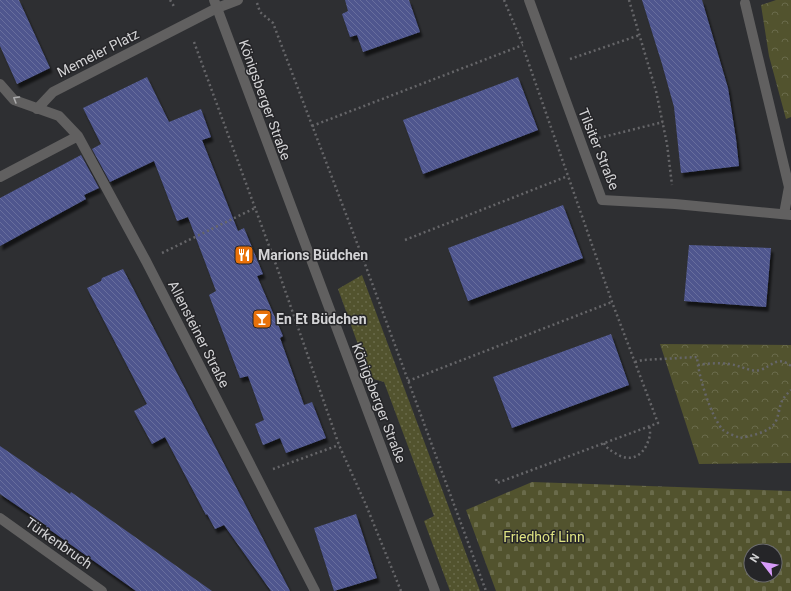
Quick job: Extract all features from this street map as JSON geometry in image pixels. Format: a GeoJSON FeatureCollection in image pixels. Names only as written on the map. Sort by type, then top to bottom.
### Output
{"type":"FeatureCollection","features":[{"type":"Feature","properties":{"kind":"street","name":"Memeler Platz"},"geometry":{"type":"LineString","coordinates":[[36,108],[53,92],[186,24],[215,4],[238,0]]}},
{"type":"Feature","properties":{"kind":"street","name":"Tilsiter Straße"},"geometry":{"type":"LineString","coordinates":[[529,0],[602,200],[675,204],[788,215]]}},
{"type":"Feature","properties":{"kind":"street"},"geometry":{"type":"LineString","coordinates":[[745,3],[789,187],[788,215]]}},
{"type":"Feature","properties":{"kind":"street","name":"Königsberger Straße"},"geometry":{"type":"LineString","coordinates":[[215,4],[435,591]]}},
{"type":"Feature","properties":{"kind":"street"},"geometry":{"type":"LineString","coordinates":[[0,84],[14,100],[36,108]]}},
{"type":"Feature","properties":{"kind":"street","name":"Allensteiner Straße"},"geometry":{"type":"LineString","coordinates":[[36,108],[59,116],[78,136],[146,262],[315,591]]}},
{"type":"Feature","properties":{"kind":"street"},"geometry":{"type":"LineString","coordinates":[[0,177],[78,136]]}},
{"type":"Feature","properties":{"kind":"street","name":"Türkenbruch"},"geometry":{"type":"LineString","coordinates":[[0,518],[102,591]]}},
{"type":"Feature","properties":{"kind":"path"},"geometry":{"type":"LineString","coordinates":[[170,0],[186,24],[195,45],[279,273],[338,445],[366,505],[401,591]]}},
{"type":"Feature","properties":{"kind":"path"},"geometry":{"type":"LineString","coordinates":[[256,0],[260,12],[273,23],[362,256],[486,591]]}},
{"type":"Feature","properties":{"kind":"path"},"geometry":{"type":"LineString","coordinates":[[496,480],[497,483],[658,423],[612,302],[523,45],[504,0]]}},
{"type":"Feature","properties":{"kind":"path"},"geometry":{"type":"LineString","coordinates":[[629,0],[656,91],[667,144],[675,204]]}},
{"type":"Feature","properties":{"kind":"path"},"geometry":{"type":"LineString","coordinates":[[552,66],[640,35]]}},
{"type":"Feature","properties":{"kind":"path"},"geometry":{"type":"LineString","coordinates":[[312,126],[523,45]]}},
{"type":"Feature","properties":{"kind":"path"},"geometry":{"type":"LineString","coordinates":[[581,144],[662,122]]}},
{"type":"Feature","properties":{"kind":"path"},"geometry":{"type":"LineString","coordinates":[[405,240],[568,176]]}},
{"type":"Feature","properties":{"kind":"path"},"geometry":{"type":"LineString","coordinates":[[146,262],[255,208]]}},
{"type":"Feature","properties":{"kind":"path"},"geometry":{"type":"LineString","coordinates":[[408,381],[612,302]]}},
{"type":"Feature","properties":{"kind":"path"},"geometry":{"type":"LineString","coordinates":[[635,362],[643,360],[697,357],[698,365],[712,410],[724,430],[740,438],[761,433],[775,422],[782,398],[791,390]]}},
{"type":"Feature","properties":{"kind":"path"},"geometry":{"type":"LineString","coordinates":[[698,365],[708,363],[738,366],[749,370],[760,370],[774,362],[785,361],[791,366]]}},
{"type":"Feature","properties":{"kind":"path"},"geometry":{"type":"LineString","coordinates":[[604,443],[606,448],[621,457],[635,458],[644,451],[650,438],[651,431],[649,426]]}},
{"type":"Feature","properties":{"kind":"path"},"geometry":{"type":"LineString","coordinates":[[256,476],[338,445]]}},
{"type":"Feature","properties":{"kind":"green space"},"geometry":{"type":"Polygon","coordinates":[[[776,0],[791,0],[791,117],[786,119],[769,56],[761,5],[776,0]]]}},
{"type":"Feature","properties":{"kind":"green space"},"geometry":{"type":"Polygon","coordinates":[[[362,275],[480,591],[450,591],[424,521],[434,516],[384,382],[370,378],[338,289],[362,275]]]}},
{"type":"Feature","properties":{"kind":"green space"},"geometry":{"type":"Polygon","coordinates":[[[660,344],[791,345],[791,463],[699,464],[660,344]]]}},
{"type":"Feature","properties":{"kind":"green space","name":"Friedhof Linn"},"geometry":{"type":"Polygon","coordinates":[[[532,482],[791,491],[791,591],[496,591],[466,510],[532,482]]]}},
{"type":"Feature","properties":{"kind":"building"},"geometry":{"type":"Polygon","coordinates":[[[0,0],[19,0],[50,68],[17,84],[0,46],[0,0]]]}},
{"type":"Feature","properties":{"kind":"building"},"geometry":{"type":"Polygon","coordinates":[[[345,0],[409,0],[420,32],[363,52],[357,35],[350,37],[342,14],[348,11],[345,0]]]}},
{"type":"Feature","properties":{"kind":"building"},"geometry":{"type":"Polygon","coordinates":[[[642,0],[702,0],[728,88],[739,166],[681,173],[674,107],[642,0]]]}},
{"type":"Feature","properties":{"kind":"building"},"geometry":{"type":"Polygon","coordinates":[[[147,77],[169,122],[201,109],[211,137],[202,140],[238,231],[244,228],[263,274],[257,276],[283,336],[280,338],[304,405],[312,402],[326,438],[286,453],[280,438],[263,445],[255,424],[264,420],[248,376],[240,378],[209,295],[216,291],[188,217],[177,221],[154,161],[110,182],[92,149],[101,144],[83,108],[147,77]]]}},
{"type":"Feature","properties":{"kind":"building"},"geometry":{"type":"Polygon","coordinates":[[[518,77],[538,130],[423,174],[403,120],[518,77]]]}},
{"type":"Feature","properties":{"kind":"building"},"geometry":{"type":"Polygon","coordinates":[[[81,155],[99,188],[84,195],[86,199],[0,246],[0,198],[81,155]]]}},
{"type":"Feature","properties":{"kind":"building"},"geometry":{"type":"Polygon","coordinates":[[[563,205],[583,258],[468,301],[448,248],[563,205]]]}},
{"type":"Feature","properties":{"kind":"building"},"geometry":{"type":"Polygon","coordinates":[[[689,245],[771,248],[766,307],[684,301],[689,245]]]}},
{"type":"Feature","properties":{"kind":"building"},"geometry":{"type":"Polygon","coordinates":[[[123,269],[290,591],[271,591],[224,525],[215,529],[207,514],[206,515],[165,437],[152,444],[134,411],[147,404],[87,288],[101,281],[102,278],[123,269]]]}},
{"type":"Feature","properties":{"kind":"building"},"geometry":{"type":"Polygon","coordinates":[[[611,334],[629,385],[512,428],[493,377],[611,334]]]}},
{"type":"Feature","properties":{"kind":"building"},"geometry":{"type":"Polygon","coordinates":[[[0,446],[70,494],[71,492],[212,591],[136,591],[46,527],[47,526],[0,494],[0,446]]]}},
{"type":"Feature","properties":{"kind":"building"},"geometry":{"type":"Polygon","coordinates":[[[356,514],[377,578],[334,591],[314,528],[356,514]]]}},
{"type":"Feature","properties":{"kind":"place","name":"Marions Büdchen"},"geometry":{"type":"Point","coordinates":[244,255]}},
{"type":"Feature","properties":{"kind":"place","name":"En Et Büdchen"},"geometry":{"type":"Point","coordinates":[262,319]}}]}
